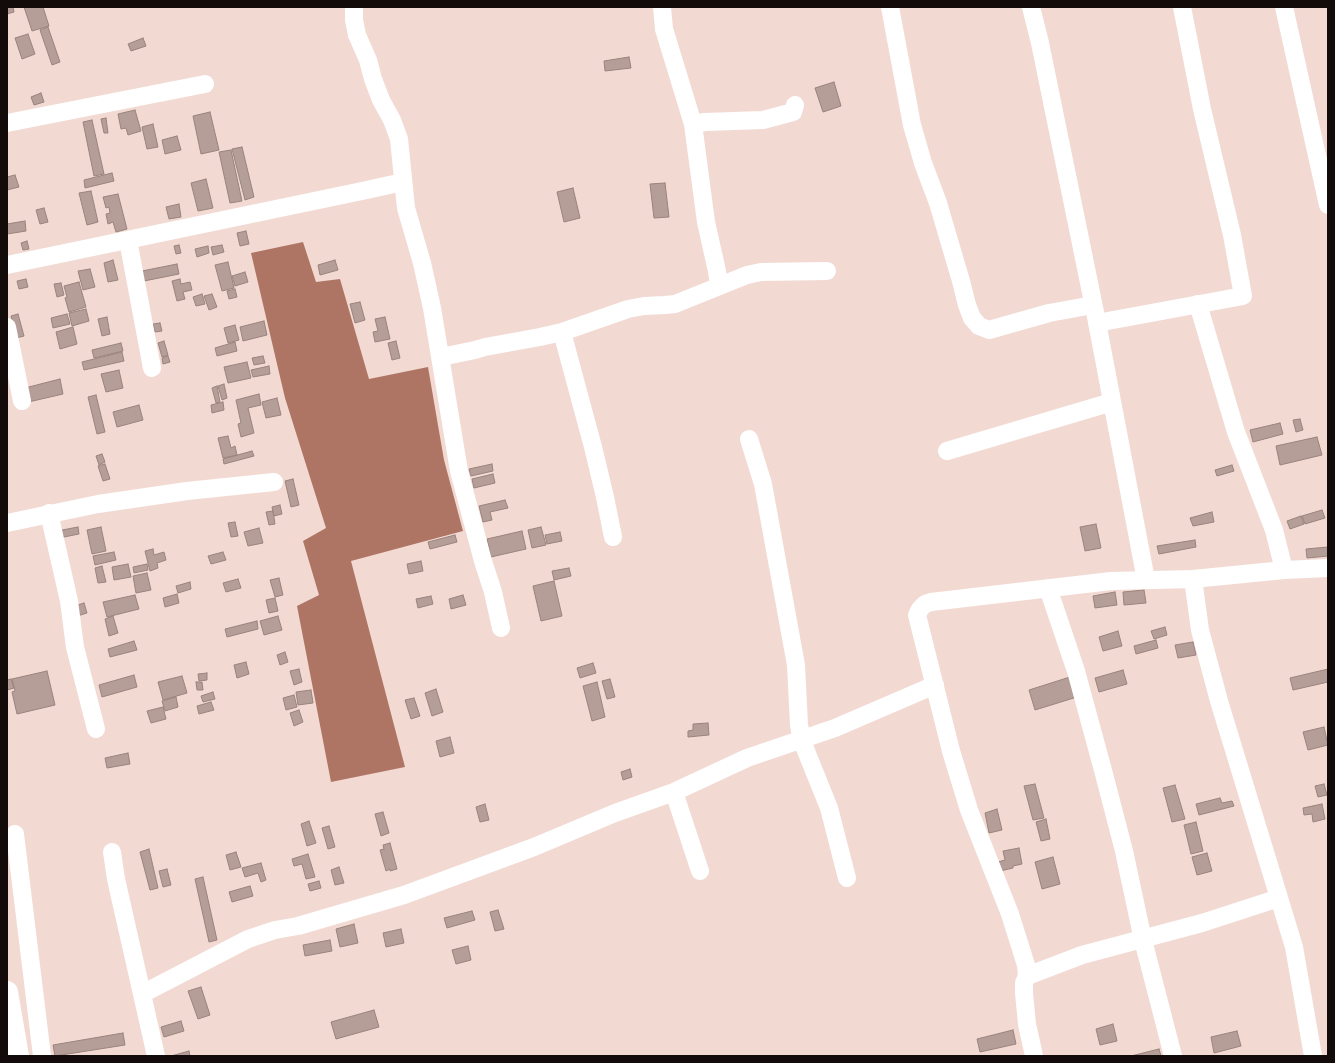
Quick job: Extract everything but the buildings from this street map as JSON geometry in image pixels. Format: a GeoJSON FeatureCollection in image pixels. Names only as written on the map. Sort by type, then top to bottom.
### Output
{"type":"FeatureCollection","features":[{"type":"Feature","properties":{"kind":"main road"},"geometry":{"type":"LineString","coordinates":[[7,992],[18,1056]]}},
{"type":"Feature","properties":{"kind":"street"},"geometry":{"type":"LineString","coordinates":[[354,7],[354,20],[357,35],[368,60],[381,100],[392,120],[399,139],[402,156],[406,208],[422,263],[432,308],[459,471],[483,561],[493,592],[501,628]]}},
{"type":"Feature","properties":{"kind":"street"},"geometry":{"type":"LineString","coordinates":[[662,7],[664,29],[693,124],[706,222],[720,285]]}},
{"type":"Feature","properties":{"kind":"street"},"geometry":{"type":"LineString","coordinates":[[890,7],[912,125],[923,162],[938,203],[972,318],[979,326],[989,330],[1049,313],[1093,306]]}},
{"type":"Feature","properties":{"kind":"street"},"geometry":{"type":"LineString","coordinates":[[1031,7],[1040,43],[1097,323],[1146,580]]}},
{"type":"Feature","properties":{"kind":"street"},"geometry":{"type":"LineString","coordinates":[[1097,323],[1243,296],[1232,235],[1202,109],[1182,7]]}},
{"type":"Feature","properties":{"kind":"street"},"geometry":{"type":"LineString","coordinates":[[1284,7],[1328,205]]}},
{"type":"Feature","properties":{"kind":"street"},"geometry":{"type":"LineString","coordinates":[[7,123],[205,84]]}},
{"type":"Feature","properties":{"kind":"street"},"geometry":{"type":"LineString","coordinates":[[693,124],[705,122],[764,120],[793,112],[796,105]]}},
{"type":"Feature","properties":{"kind":"street"},"geometry":{"type":"LineString","coordinates":[[7,265],[403,182]]}},
{"type":"Feature","properties":{"kind":"street"},"geometry":{"type":"LineString","coordinates":[[128,240],[152,368]]}},
{"type":"Feature","properties":{"kind":"street"},"geometry":{"type":"LineString","coordinates":[[441,357],[475,350],[485,346],[562,332],[628,309],[644,306],[675,304],[746,275],[761,272],[827,271]]}},
{"type":"Feature","properties":{"kind":"street"},"geometry":{"type":"LineString","coordinates":[[1198,304],[1234,425],[1270,518],[1284,570]]}},
{"type":"Feature","properties":{"kind":"street"},"geometry":{"type":"LineString","coordinates":[[7,327],[22,401]]}},
{"type":"Feature","properties":{"kind":"street"},"geometry":{"type":"LineString","coordinates":[[562,332],[593,447],[613,537]]}},
{"type":"Feature","properties":{"kind":"street"},"geometry":{"type":"LineString","coordinates":[[947,451],[1112,402]]}},
{"type":"Feature","properties":{"kind":"street"},"geometry":{"type":"LineString","coordinates":[[750,439],[763,484],[796,665],[799,725],[802,741],[829,808],[847,878]]}},
{"type":"Feature","properties":{"kind":"street"},"geometry":{"type":"LineString","coordinates":[[7,523],[98,504],[187,491],[274,482]]}},
{"type":"Feature","properties":{"kind":"street"},"geometry":{"type":"LineString","coordinates":[[49,514],[69,601],[75,647],[96,729]]}},
{"type":"Feature","properties":{"kind":"street"},"geometry":{"type":"LineString","coordinates":[[1034,1056],[1027,1024],[1024,993],[1024,983],[1027,976],[1026,965],[1017,934],[968,810],[950,751],[917,615],[925,604],[931,602],[1048,588],[1111,581],[1193,579],[1284,570],[1328,568]]}},
{"type":"Feature","properties":{"kind":"street"},"geometry":{"type":"LineString","coordinates":[[1193,579],[1200,630],[1211,671],[1294,947],[1313,1056]]}},
{"type":"Feature","properties":{"kind":"street"},"geometry":{"type":"LineString","coordinates":[[1048,588],[1076,671],[1104,774],[1124,851],[1142,940],[1173,1056]]}},
{"type":"Feature","properties":{"kind":"street"},"geometry":{"type":"LineString","coordinates":[[142,994],[248,939],[275,930],[304,924],[404,895],[534,847],[674,792],[747,758],[802,741],[849,723],[935,685]]}},
{"type":"Feature","properties":{"kind":"street"},"geometry":{"type":"LineString","coordinates":[[674,792],[700,871]]}},
{"type":"Feature","properties":{"kind":"street"},"geometry":{"type":"LineString","coordinates":[[15,834],[42,1056]]}},
{"type":"Feature","properties":{"kind":"street"},"geometry":{"type":"LineString","coordinates":[[112,852],[116,879],[156,1056]]}},
{"type":"Feature","properties":{"kind":"street"},"geometry":{"type":"LineString","coordinates":[[1027,976],[1082,955],[1202,923],[1279,898]]}},
{"type":"Feature","properties":{"kind":"shaded area"},"geometry":{"type":"Polygon","coordinates":[[[303,242],[316,282],[340,279],[369,379],[428,367],[444,460],[463,531],[351,561],[405,767],[331,782],[297,606],[319,595],[303,541],[326,528],[285,398],[251,253],[303,242]]]}}]}
